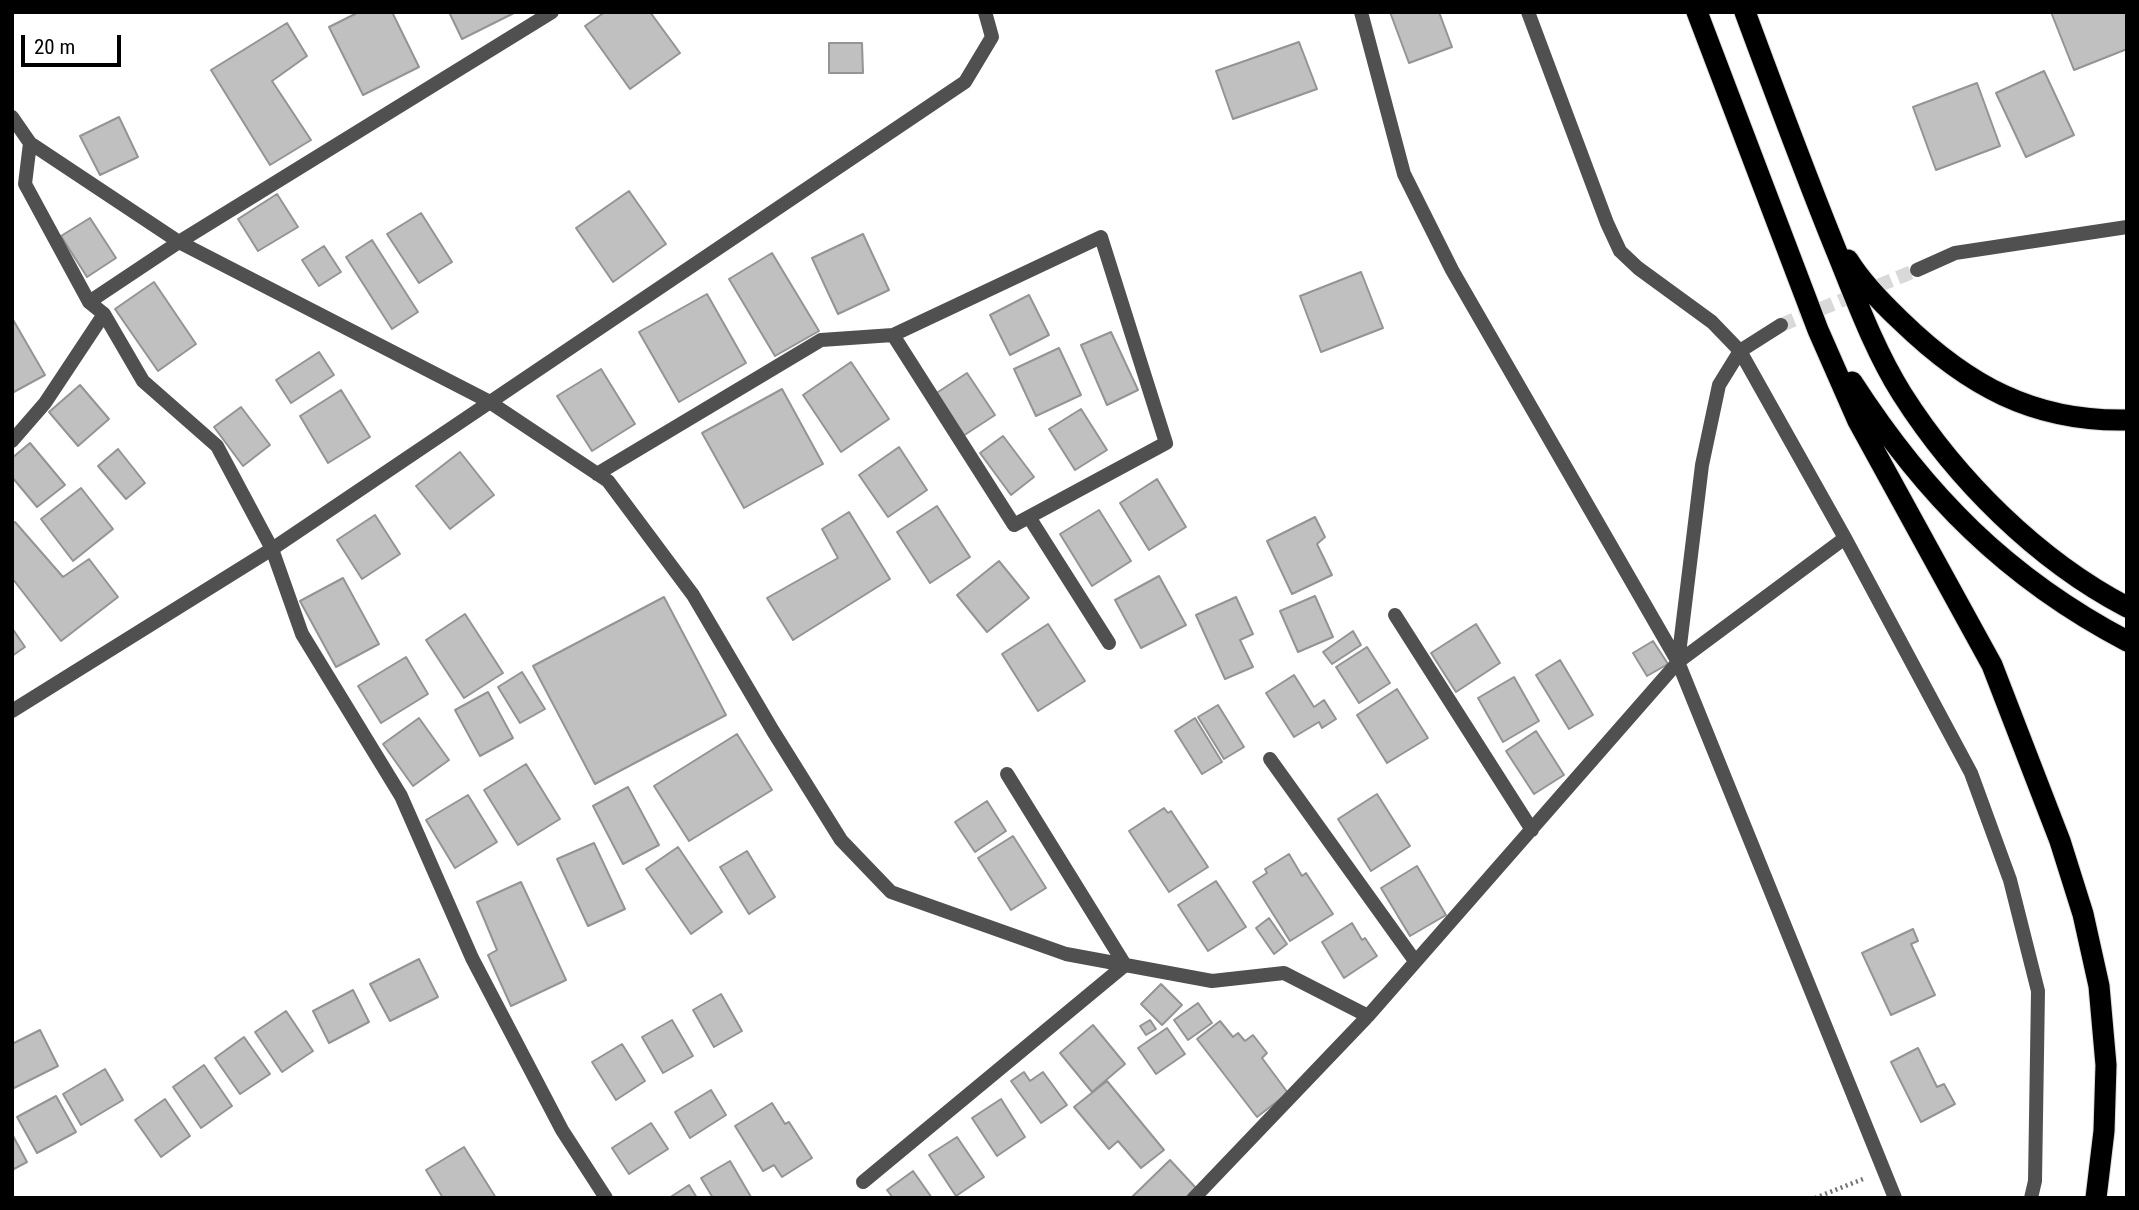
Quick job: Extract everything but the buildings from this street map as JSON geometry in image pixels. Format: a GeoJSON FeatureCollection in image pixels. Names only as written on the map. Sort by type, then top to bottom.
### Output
{"type":"FeatureCollection","features":[{"type":"Feature","properties":{"kind":"highway"},"geometry":{"type":"LineString","coordinates":[[1697,12],[1818,330],[1858,421],[1993,665],[2060,841],[2084,914],[2099,986],[2106,1065],[2104,1131],[2096,1198]]}},
{"type":"Feature","properties":{"kind":"highway"},"geometry":{"type":"LineString","coordinates":[[1745,12],[1867,327],[1902,394],[1942,449],[1997,512],[2039,548],[2106,596],[2127,607]]}},
{"type":"Feature","properties":{"kind":"highway"},"geometry":{"type":"LineString","coordinates":[[1822,216],[1852,266],[1881,301],[1949,365],[1987,389],[2021,403],[2061,415],[2105,421],[2127,420]]}},
{"type":"Feature","properties":{"kind":"highway"},"geometry":{"type":"LineString","coordinates":[[1818,330],[1897,448],[1934,494],[1977,537],[2025,578],[2092,623],[2127,641]]}},
{"type":"Feature","properties":{"kind":"street"},"geometry":{"type":"LineString","coordinates":[[89,302],[179,242],[552,12]]}},
{"type":"Feature","properties":{"kind":"street"},"geometry":{"type":"LineString","coordinates":[[12,711],[272,549],[965,82],[992,37],[985,12]]}},
{"type":"Feature","properties":{"kind":"street"},"geometry":{"type":"LineString","coordinates":[[1361,12],[1404,174],[1452,270],[1678,662],[1895,1198]]}},
{"type":"Feature","properties":{"kind":"street"},"geometry":{"type":"LineString","coordinates":[[1528,12],[1620,251],[1638,268],[1712,322],[1740,351],[1845,538],[1971,773],[2010,880],[2038,991],[2035,1181],[2031,1198]]}},
{"type":"Feature","properties":{"kind":"street"},"geometry":{"type":"LineString","coordinates":[[12,117],[30,144],[179,242],[488,401],[608,481],[693,594],[841,840],[891,892],[1066,954],[1212,981],[1284,973],[1368,1016]]}},
{"type":"Feature","properties":{"kind":"street"},"geometry":{"type":"LineString","coordinates":[[30,144],[25,184],[89,302],[104,314],[143,381],[217,446],[272,549],[302,634],[401,796],[472,958],[562,1130],[606,1198]]}},
{"type":"Feature","properties":{"kind":"street"},"geometry":{"type":"LineString","coordinates":[[1917,270],[1955,253],[2127,228]]}},
{"type":"Feature","properties":{"kind":"street"},"geometry":{"type":"LineString","coordinates":[[597,474],[821,340],[893,335],[1101,237],[1166,443],[1014,525],[893,335]]}},
{"type":"Feature","properties":{"kind":"street"},"geometry":{"type":"LineString","coordinates":[[12,441],[45,402],[104,314]]}},
{"type":"Feature","properties":{"kind":"street"},"geometry":{"type":"LineString","coordinates":[[1678,662],[1702,465],[1719,385],[1740,351],[1781,325]]}},
{"type":"Feature","properties":{"kind":"street"},"geometry":{"type":"LineString","coordinates":[[1029,517],[1109,643]]}},
{"type":"Feature","properties":{"kind":"street"},"geometry":{"type":"LineString","coordinates":[[1194,1198],[1368,1016],[1678,662],[1845,538]]}},
{"type":"Feature","properties":{"kind":"street"},"geometry":{"type":"LineString","coordinates":[[1395,615],[1532,830]]}},
{"type":"Feature","properties":{"kind":"street"},"geometry":{"type":"LineString","coordinates":[[1270,759],[1416,961]]}},
{"type":"Feature","properties":{"kind":"street"},"geometry":{"type":"LineString","coordinates":[[1007,774],[1125,965]]}},
{"type":"Feature","properties":{"kind":"street"},"geometry":{"type":"LineString","coordinates":[[863,1182],[1125,965]]}},
{"type":"Feature","properties":{"kind":"path"},"geometry":{"type":"LineString","coordinates":[[1815,1198],[1883,1172]]}},
{"type":"Feature","properties":{"kind":"tunnel"},"geometry":{"type":"LineString","coordinates":[[1781,325],[1917,270]]}}]}
